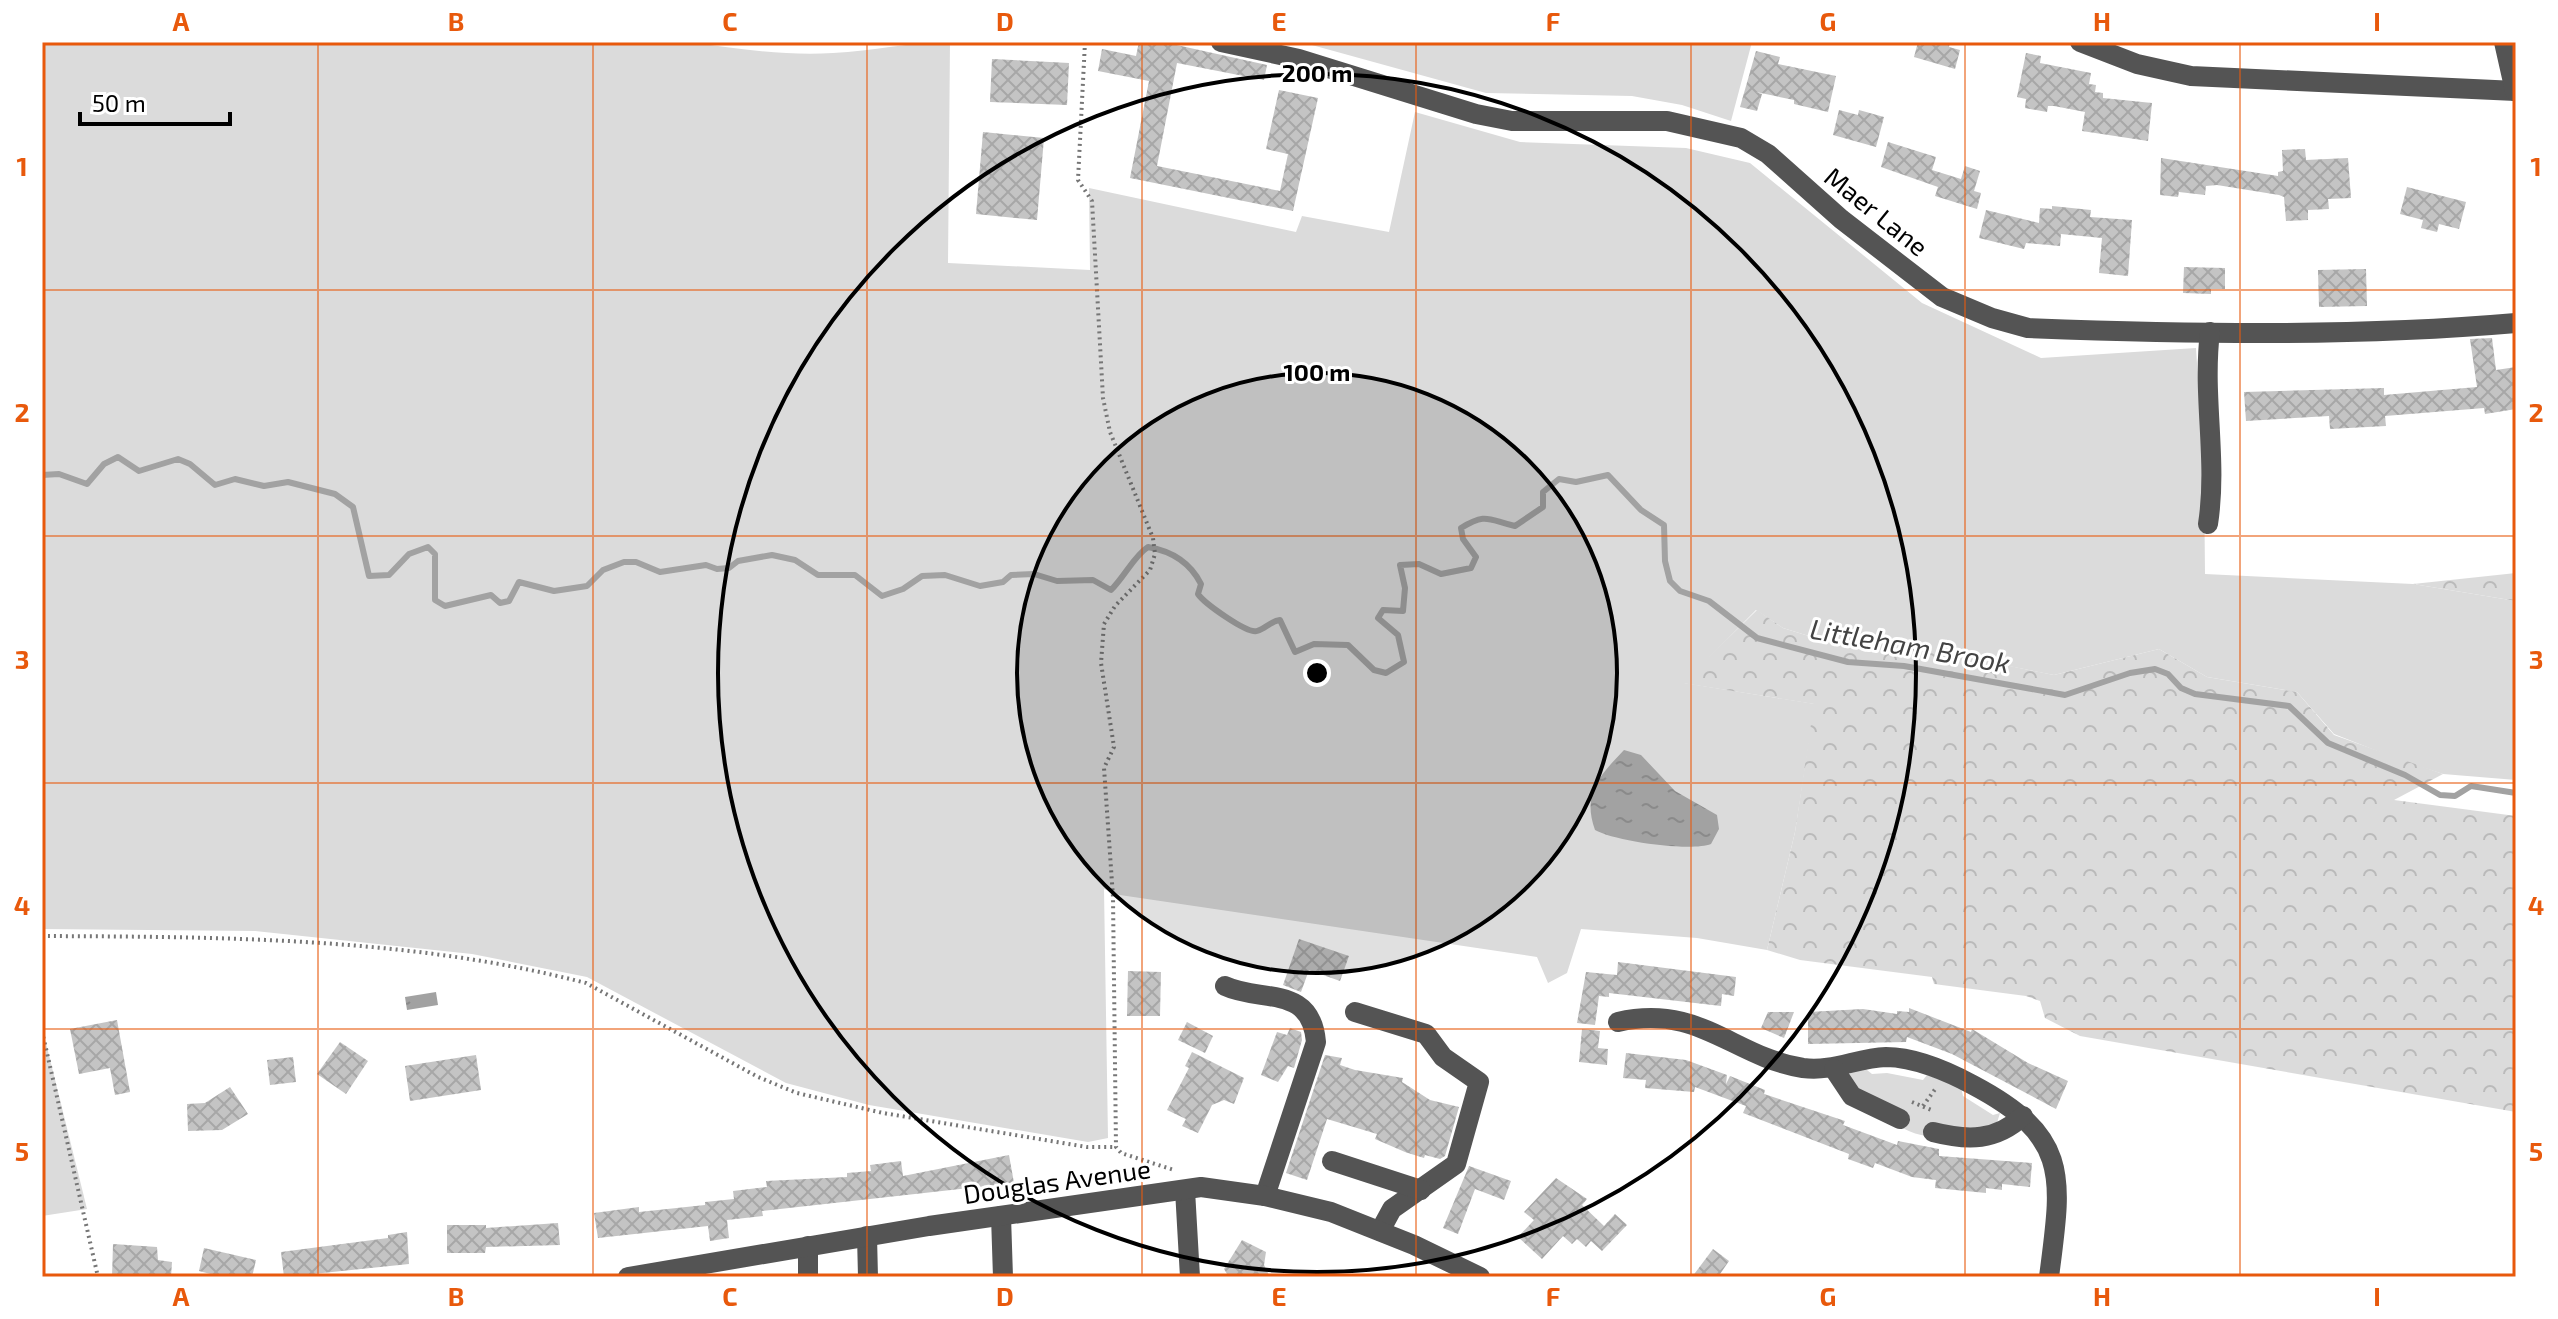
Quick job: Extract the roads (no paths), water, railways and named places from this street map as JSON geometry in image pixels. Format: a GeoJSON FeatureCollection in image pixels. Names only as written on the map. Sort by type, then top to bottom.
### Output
{"type":"FeatureCollection","features":[{"type":"Feature","properties":{"kind":"street","name":"Maer Lane"},"geometry":{"type":"LineString","coordinates":[[1221,42],[1299,59],[1476,114],[1512,121],[1667,121],[1718,130],[1752,143],[1768,154],[1897,264],[1958,305],[2028,328],[2394,333],[2516,323]]}},
{"type":"Feature","properties":{"kind":"street"},"geometry":{"type":"LineString","coordinates":[[2080,42],[2137,64],[2191,76],[2516,91],[2504,42]]}},
{"type":"Feature","properties":{"kind":"street"},"geometry":{"type":"LineString","coordinates":[[2208,524],[2213,487],[2205,373],[2210,332]]}},
{"type":"Feature","properties":{"kind":"street"},"geometry":{"type":"LineString","coordinates":[[1225,986],[1272,994],[1298,1005],[1315,1029],[1316,1042],[1265,1196]]}},
{"type":"Feature","properties":{"kind":"street"},"geometry":{"type":"LineString","coordinates":[[1355,1012],[1426,1034],[1443,1057],[1479,1082],[1456,1164],[1392,1209],[1380,1231]]}},
{"type":"Feature","properties":{"kind":"street"},"geometry":{"type":"LineString","coordinates":[[1618,1022],[1640,1017],[1667,1017],[1731,1038],[1781,1062],[1803,1068],[1834,1069],[1860,1060],[1889,1057],[1956,1076],[2023,1116],[2043,1136],[2057,1173],[2056,1227],[2049,1277]]}},
{"type":"Feature","properties":{"kind":"street"},"geometry":{"type":"LineString","coordinates":[[1834,1069],[1852,1096],[1900,1119]]}},
{"type":"Feature","properties":{"kind":"street"},"geometry":{"type":"LineString","coordinates":[[1933,1132],[1986,1137],[2000,1134],[2023,1116]]}},
{"type":"Feature","properties":{"kind":"street"},"geometry":{"type":"LineString","coordinates":[[1332,1161],[1421,1190]]}},
{"type":"Feature","properties":{"kind":"street"},"geometry":{"type":"LineString","coordinates":[[1190,1277],[1193,1188]]}},
{"type":"Feature","properties":{"kind":"street","name":"Douglas Avenue"},"geometry":{"type":"LineString","coordinates":[[628,1277],[867,1236],[1193,1188],[1265,1196],[1331,1212],[1380,1231],[1450,1269],[1480,1277]]}},
{"type":"Feature","properties":{"kind":"street"},"geometry":{"type":"LineString","coordinates":[[1001,1216],[1003,1277]]}},
{"type":"Feature","properties":{"kind":"street"},"geometry":{"type":"LineString","coordinates":[[867,1236],[868,1277]]}},
{"type":"Feature","properties":{"kind":"street"},"geometry":{"type":"LineString","coordinates":[[808,1246],[808,1277]]}},
{"type":"Feature","properties":{"kind":"water"},"geometry":{"type":"Polygon","coordinates":[[[1624,750],[1641,755],[1675,791],[1717,815],[1719,829],[1711,844],[1687,847],[1652,844],[1595,830],[1591,806],[1595,786],[1624,750]]]}},
{"type":"Feature","properties":{"kind":"water"},"geometry":{"type":"Polygon","coordinates":[[[436,992],[438,1005],[407,1010],[405,997],[436,992]]]}},
{"type":"Feature","properties":{"kind":"waterway","name":"Littleham Brook"},"geometry":{"type":"LineString","coordinates":[[42,475],[59,474],[87,484],[104,464],[118,457],[139,471],[178,459],[190,464],[215,485],[235,479],[264,486],[288,482],[335,494],[353,507],[369,576],[389,575],[409,554],[428,547],[435,554],[435,600],[445,606],[491,595],[500,603],[509,601],[519,582],[554,591],[587,586],[603,570],[624,562],[636,562],[660,572],[706,565],[717,569],[729,568],[738,561],[772,555],[795,560],[818,575],[855,575],[882,596],[903,589],[922,576],[945,575],[980,586],[1003,582],[1011,575],[1034,574],[1057,581],[1093,580],[1111,590],[1148,547],[1164,551],[1185,564],[1201,584],[1198,594],[1244,628],[1257,631],[1280,620],[1295,652],[1314,644],[1348,645],[1374,670],[1386,673],[1404,662],[1398,635],[1378,618],[1383,610],[1403,611],[1405,588],[1400,565],[1419,564],[1441,574],[1471,568],[1476,557],[1463,539],[1461,528],[1482,519],[1515,526],[1543,507],[1543,492],[1559,479],[1576,482],[1608,475],[1641,510],[1664,525],[1665,561],[1670,581],[1680,591],[1709,601],[1757,638],[1848,662],[1904,666],[2065,695],[2130,673],[2155,669],[2168,674],[2181,688],[2195,694],[2289,706],[2328,743],[2405,775],[2440,795],[2455,796],[2471,786],[2516,793]]}}]}
